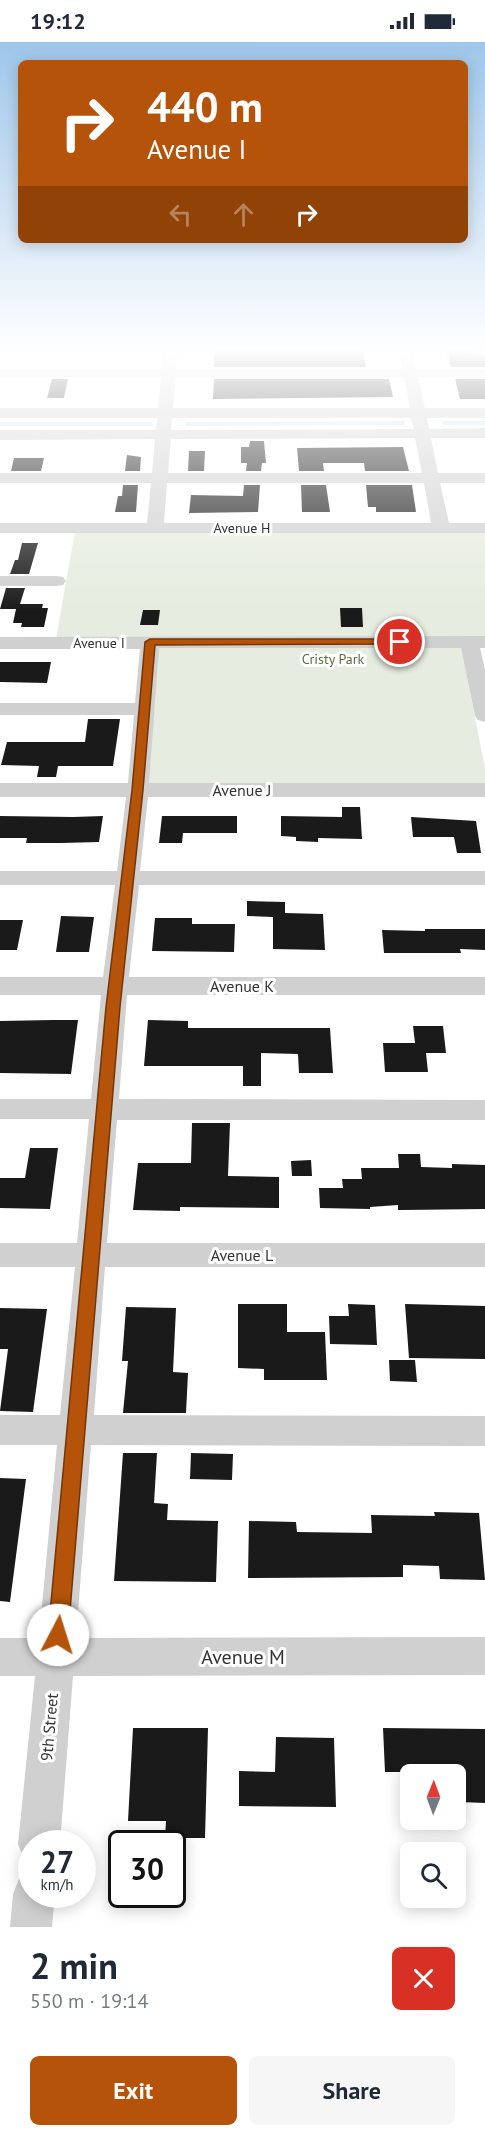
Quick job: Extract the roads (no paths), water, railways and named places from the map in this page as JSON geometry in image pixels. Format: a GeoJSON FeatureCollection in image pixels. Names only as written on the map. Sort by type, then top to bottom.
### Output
{"type":"FeatureCollection","features":[{"type":"Feature","properties":{"kind":"street"},"geometry":{"type":"LineString","coordinates":[[155,528],[164,435]]}},
{"type":"Feature","properties":{"kind":"street"},"geometry":{"type":"LineString","coordinates":[[423,435],[441,528]]}},
{"type":"Feature","properties":{"kind":"street"},"geometry":{"type":"LineString","coordinates":[[0,478],[485,478]]}},
{"type":"Feature","properties":{"kind":"street","name":"Avenue H"},"geometry":{"type":"LineString","coordinates":[[0,528],[485,528]]}},
{"type":"Feature","properties":{"kind":"street"},"geometry":{"type":"LineString","coordinates":[[0,581],[57,581]]}},
{"type":"Feature","properties":{"kind":"street","name":"9th Street"},"geometry":{"type":"LineString","coordinates":[[40,1830],[115,986],[138,790],[150,642]]}},
{"type":"Feature","properties":{"kind":"street"},"geometry":{"type":"LineString","coordinates":[[477,642],[485,712]]}},
{"type":"Feature","properties":{"kind":"street","name":"Avenue I"},"geometry":{"type":"LineString","coordinates":[[0,643],[477,642]]}},
{"type":"Feature","properties":{"kind":"street"},"geometry":{"type":"LineString","coordinates":[[0,709],[145,709]]}},
{"type":"Feature","properties":{"kind":"street","name":"Avenue J"},"geometry":{"type":"LineString","coordinates":[[0,790],[485,790]]}},
{"type":"Feature","properties":{"kind":"street"},"geometry":{"type":"LineString","coordinates":[[0,878],[485,878]]}},
{"type":"Feature","properties":{"kind":"street","name":"Avenue K"},"geometry":{"type":"LineString","coordinates":[[0,986],[485,986]]}},
{"type":"Feature","properties":{"kind":"street"},"geometry":{"type":"LineString","coordinates":[[0,1109],[485,1110]]}},
{"type":"Feature","properties":{"kind":"street","name":"Avenue L"},"geometry":{"type":"LineString","coordinates":[[0,1255],[485,1255]]}},
{"type":"Feature","properties":{"kind":"street"},"geometry":{"type":"LineString","coordinates":[[0,1430],[485,1431]]}},
{"type":"Feature","properties":{"kind":"street","name":"Avenue M"},"geometry":{"type":"LineString","coordinates":[[0,1657],[485,1656]]}},
{"type":"Feature","properties":{"kind":"street"},"geometry":{"type":"LineString","coordinates":[[31,1927],[33,1908]]}},
{"type":"Feature","properties":{"kind":"park label","name":"Cristy Park"},"geometry":{"type":"Point","coordinates":[333,659]}}]}
